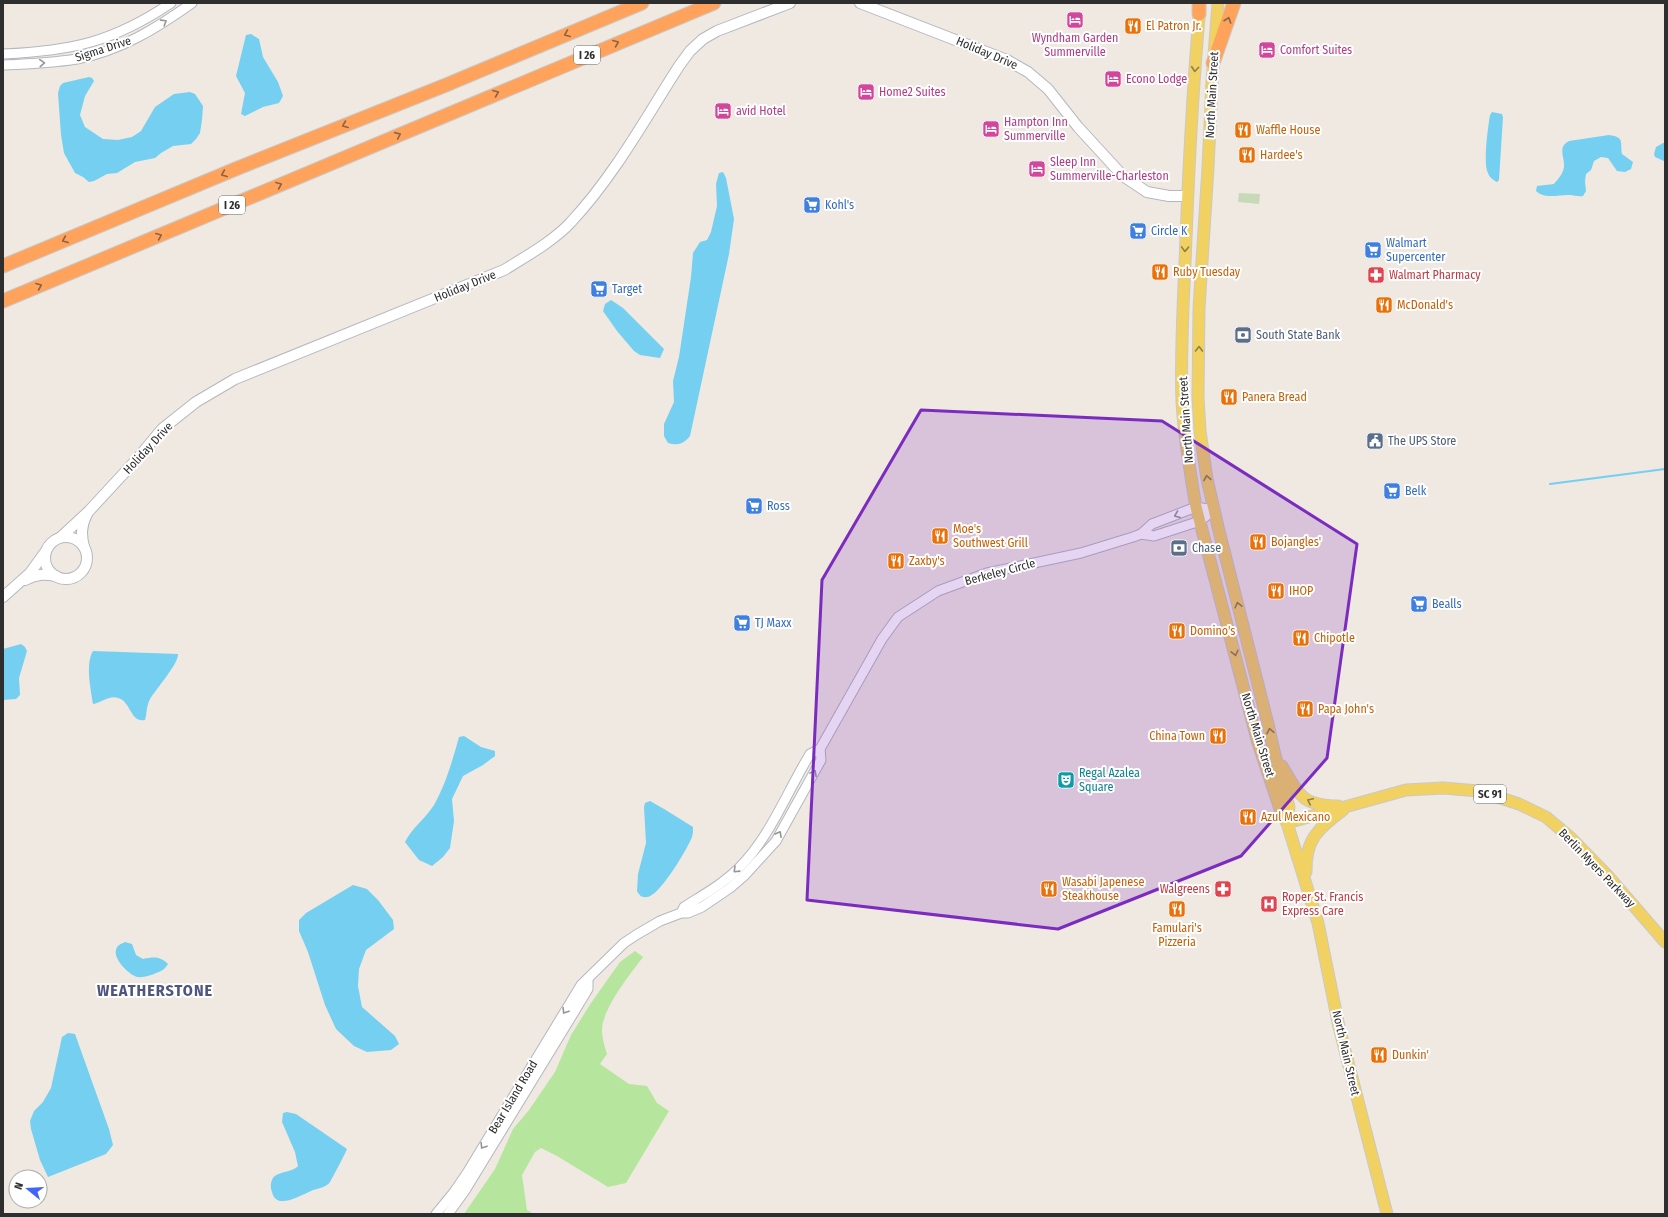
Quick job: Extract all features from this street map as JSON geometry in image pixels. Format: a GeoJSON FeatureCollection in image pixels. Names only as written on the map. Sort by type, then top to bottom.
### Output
{"type":"FeatureCollection","features":[{"type":"Feature","properties":{"kind":"highway","name":"I 26"},"geometry":{"type":"LineString","coordinates":[[3,266],[238,168],[446,85],[642,3]]}},
{"type":"Feature","properties":{"kind":"highway","name":"I 26"},"geometry":{"type":"LineString","coordinates":[[3,301],[460,108],[714,3]]}},
{"type":"Feature","properties":{"kind":"highway"},"geometry":{"type":"LineString","coordinates":[[1214,63],[1234,3]]}},
{"type":"Feature","properties":{"kind":"main road","name":"Holiday Drive"},"geometry":{"type":"LineString","coordinates":[[61,538],[89,511],[162,430],[196,402],[234,379],[504,270],[534,252],[571,223],[605,181],[679,66],[703,39],[717,31],[790,3]]}},
{"type":"Feature","properties":{"kind":"main road","name":"Holiday Drive"},"geometry":{"type":"LineString","coordinates":[[860,3],[1007,60],[1028,72],[1048,89],[1078,127],[1123,176],[1147,192],[1169,196],[1188,196]]}},
{"type":"Feature","properties":{"kind":"main road","name":"North Main Street"},"geometry":{"type":"LineString","coordinates":[[1218,3],[1199,308],[1198,397],[1200,431],[1207,479],[1214,510],[1289,807],[1287,823]]}},
{"type":"Feature","properties":{"kind":"main road","name":"North Main Street"},"geometry":{"type":"LineString","coordinates":[[1199,7],[1182,330],[1182,402],[1184,434],[1196,507],[1258,743],[1280,809],[1287,823],[1318,923],[1340,1031],[1387,1214]]}},
{"type":"Feature","properties":{"kind":"main road"},"geometry":{"type":"LineString","coordinates":[[1188,196],[1206,197]]}},
{"type":"Feature","properties":{"kind":"main road","name":"Holiday Drive"},"geometry":{"type":"LineString","coordinates":[[84,547],[81,533],[84,521],[89,511]]}},
{"type":"Feature","properties":{"kind":"main road"},"geometry":{"type":"LineString","coordinates":[[3,597],[20,583],[33,576],[42,574],[70,578],[81,572],[87,560],[84,547],[74,538],[61,538],[50,545],[20,583]]}},
{"type":"Feature","properties":{"kind":"main road"},"geometry":{"type":"LineString","coordinates":[[46,551],[46,565],[50,572],[56,576]]}},
{"type":"Feature","properties":{"kind":"main road"},"geometry":{"type":"LineString","coordinates":[[1274,751],[1297,792],[1309,802],[1326,805],[1348,806]]}},
{"type":"Feature","properties":{"kind":"main road","name":"Berlin Myers Parkway"},"geometry":{"type":"LineString","coordinates":[[1287,823],[1406,790],[1443,788],[1479,791],[1520,804],[1546,817],[1572,839],[1608,876],[1665,942]]}},
{"type":"Feature","properties":{"kind":"main road"},"geometry":{"type":"LineString","coordinates":[[1306,884],[1305,857],[1311,840],[1322,826],[1348,806]]}},
{"type":"Feature","properties":{"kind":"street","name":"Sigma Drive"},"geometry":{"type":"LineString","coordinates":[[3,54],[62,49],[88,44],[107,38],[135,25],[171,3]]}},
{"type":"Feature","properties":{"kind":"street","name":"Sigma Drive"},"geometry":{"type":"LineString","coordinates":[[3,65],[78,59],[125,44],[164,23],[192,3]]}},
{"type":"Feature","properties":{"kind":"street"},"geometry":{"type":"LineString","coordinates":[[27,53],[27,64]]}},
{"type":"Feature","properties":{"kind":"street"},"geometry":{"type":"LineString","coordinates":[[1196,507],[1214,510]]}},
{"type":"Feature","properties":{"kind":"street","name":"Berkeley Circle"},"geometry":{"type":"LineString","coordinates":[[790,789],[810,754],[820,749],[882,639],[898,617],[938,591],[987,573],[1081,553],[1141,534],[1152,524],[1196,507]]}},
{"type":"Feature","properties":{"kind":"street","name":"Berkeley Circle"},"geometry":{"type":"LineString","coordinates":[[1141,534],[1154,536],[1200,521],[1214,510]]}},
{"type":"Feature","properties":{"kind":"street","name":"Berkeley Circle"},"geometry":{"type":"LineString","coordinates":[[801,795],[821,760],[820,749]]}},
{"type":"Feature","properties":{"kind":"street","name":"Bear Island Road"},"geometry":{"type":"LineString","coordinates":[[681,913],[684,907],[722,883],[739,868],[761,840],[790,789]]}},
{"type":"Feature","properties":{"kind":"street","name":"Bear Island Road"},"geometry":{"type":"LineString","coordinates":[[436,1214],[454,1192],[582,985],[624,943],[660,921],[681,913],[688,913],[702,907],[725,892],[745,875],[776,840],[801,795]]}},
{"type":"Feature","properties":{"kind":"street","name":"Bear Island Road"},"geometry":{"type":"LineString","coordinates":[[448,1214],[466,1189],[569,1022],[588,989],[588,980]]}},
{"type":"Feature","properties":{"kind":"highlighted area"},"geometry":{"type":"Polygon","coordinates":[[[921,410],[1162,421],[1357,544],[1327,758],[1241,856],[1058,929],[807,900],[822,580],[921,410]]]}},
{"type":"Feature","properties":{"kind":"green space"},"geometry":{"type":"Polygon","coordinates":[[[1239,193],[1260,194],[1259,204],[1238,202],[1239,193]]]}},
{"type":"Feature","properties":{"kind":"green space"},"geometry":{"type":"Polygon","coordinates":[[[635,951],[643,957],[618,992],[603,1021],[602,1033],[607,1054],[600,1064],[629,1084],[647,1086],[657,1103],[669,1111],[626,1183],[608,1187],[541,1148],[535,1152],[522,1175],[527,1210],[534,1214],[464,1214],[495,1169],[513,1129],[529,1110],[555,1072],[571,1035],[591,1003],[620,962],[635,951]]]}},
{"type":"Feature","properties":{"kind":"water"},"geometry":{"type":"Polygon","coordinates":[[[251,34],[259,39],[263,57],[278,82],[283,96],[279,103],[263,107],[245,116],[241,114],[245,93],[236,76],[246,35],[251,34]]]}},
{"type":"Feature","properties":{"kind":"water"},"geometry":{"type":"Polygon","coordinates":[[[89,77],[94,81],[85,96],[80,115],[85,127],[103,139],[118,140],[132,137],[141,131],[155,107],[174,94],[190,92],[195,94],[203,106],[200,133],[191,144],[173,146],[155,158],[135,162],[117,173],[107,174],[89,182],[75,173],[64,153],[58,93],[60,86],[63,83],[89,77]]]}},
{"type":"Feature","properties":{"kind":"water"},"geometry":{"type":"Polygon","coordinates":[[[1492,112],[1502,114],[1503,117],[1499,180],[1497,182],[1491,178],[1486,161],[1488,128],[1490,115],[1492,112]]]}},
{"type":"Feature","properties":{"kind":"water"},"geometry":{"type":"Polygon","coordinates":[[[1609,135],[1620,139],[1622,154],[1633,162],[1631,169],[1625,172],[1617,171],[1608,158],[1601,157],[1594,161],[1591,170],[1586,174],[1586,191],[1583,196],[1548,196],[1540,194],[1536,191],[1537,186],[1554,184],[1561,174],[1564,167],[1562,149],[1565,143],[1569,141],[1609,135]]]}},
{"type":"Feature","properties":{"kind":"water"},"geometry":{"type":"Polygon","coordinates":[[[1665,142],[1664,161],[1655,157],[1654,154],[1656,147],[1665,142]]]}},
{"type":"Feature","properties":{"kind":"water"},"geometry":{"type":"Polygon","coordinates":[[[723,172],[726,178],[734,219],[729,254],[690,436],[683,443],[671,444],[668,443],[664,436],[664,424],[674,402],[673,381],[679,357],[691,277],[693,253],[700,242],[707,240],[711,232],[717,206],[716,184],[719,173],[723,172]]]}},
{"type":"Feature","properties":{"kind":"water"},"geometry":{"type":"Polygon","coordinates":[[[611,300],[623,308],[664,349],[660,358],[640,355],[634,351],[617,331],[603,311],[605,304],[611,300]]]}},
{"type":"Feature","properties":{"kind":"water"},"geometry":{"type":"Polygon","coordinates":[[[21,644],[27,651],[19,678],[20,695],[16,699],[3,700],[3,649],[21,644]]]}},
{"type":"Feature","properties":{"kind":"water"},"geometry":{"type":"Polygon","coordinates":[[[93,651],[178,654],[171,670],[150,699],[145,720],[136,718],[126,703],[115,697],[93,704],[89,663],[93,651]]]}},
{"type":"Feature","properties":{"kind":"water"},"geometry":{"type":"Polygon","coordinates":[[[464,736],[481,747],[495,751],[495,756],[483,765],[463,776],[452,799],[454,821],[450,848],[443,857],[432,866],[419,860],[405,842],[411,832],[427,815],[438,798],[459,737],[464,736]]]}},
{"type":"Feature","properties":{"kind":"water"},"geometry":{"type":"Polygon","coordinates":[[[650,801],[693,827],[693,831],[692,837],[685,851],[665,881],[652,895],[644,897],[637,891],[638,874],[646,843],[644,807],[645,803],[650,801]]]}},
{"type":"Feature","properties":{"kind":"water"},"geometry":{"type":"Polygon","coordinates":[[[353,885],[367,889],[378,900],[393,920],[394,929],[366,950],[359,969],[358,986],[362,1007],[395,1036],[399,1044],[391,1050],[367,1052],[354,1046],[336,1029],[325,1005],[308,952],[299,931],[299,920],[306,913],[353,885]]]}},
{"type":"Feature","properties":{"kind":"water"},"geometry":{"type":"Polygon","coordinates":[[[125,942],[132,944],[136,955],[143,959],[156,958],[168,964],[163,970],[152,975],[138,977],[131,974],[117,958],[116,954],[117,947],[125,942]]]}},
{"type":"Feature","properties":{"kind":"water"},"geometry":{"type":"Polygon","coordinates":[[[68,1033],[75,1034],[109,1129],[113,1145],[106,1154],[48,1177],[48,1169],[44,1169],[40,1160],[30,1121],[34,1111],[43,1102],[51,1088],[62,1037],[68,1033]]]}},
{"type":"Feature","properties":{"kind":"water"},"geometry":{"type":"Polygon","coordinates":[[[287,1112],[296,1114],[347,1149],[328,1184],[295,1198],[283,1201],[274,1198],[271,1185],[272,1180],[276,1175],[292,1170],[298,1166],[295,1152],[282,1122],[283,1113],[287,1112]]]}},
{"type":"Feature","properties":{"kind":"waterway"},"geometry":{"type":"LineString","coordinates":[[1550,484],[1665,469]]}},
{"type":"Feature","properties":{"kind":"place","name":"Wyndham Garden Summerville"},"geometry":{"type":"Point","coordinates":[1075,20]}},
{"type":"Feature","properties":{"kind":"place","name":"El Patron Jr."},"geometry":{"type":"Point","coordinates":[1133,26]}},
{"type":"Feature","properties":{"kind":"place","name":"Comfort Suites"},"geometry":{"type":"Point","coordinates":[1267,50]}},
{"type":"Feature","properties":{"kind":"place","name":"Econo Lodge"},"geometry":{"type":"Point","coordinates":[1113,79]}},
{"type":"Feature","properties":{"kind":"place","name":"Home2 Suites"},"geometry":{"type":"Point","coordinates":[866,92]}},
{"type":"Feature","properties":{"kind":"place","name":"avid Hotel"},"geometry":{"type":"Point","coordinates":[723,111]}},
{"type":"Feature","properties":{"kind":"place","name":"Hampton Inn Summerville"},"geometry":{"type":"Point","coordinates":[991,129]}},
{"type":"Feature","properties":{"kind":"place","name":"Waffle House"},"geometry":{"type":"Point","coordinates":[1243,130]}},
{"type":"Feature","properties":{"kind":"place","name":"Hardee's"},"geometry":{"type":"Point","coordinates":[1247,155]}},
{"type":"Feature","properties":{"kind":"place","name":"Sleep Inn Summerville-Charleston"},"geometry":{"type":"Point","coordinates":[1037,169]}},
{"type":"Feature","properties":{"kind":"place","name":"Kohl's"},"geometry":{"type":"Point","coordinates":[812,205]}},
{"type":"Feature","properties":{"kind":"place","name":"Circle K"},"geometry":{"type":"Point","coordinates":[1138,231]}},
{"type":"Feature","properties":{"kind":"place","name":"Walmart Supercenter"},"geometry":{"type":"Point","coordinates":[1373,250]}},
{"type":"Feature","properties":{"kind":"place","name":"Ruby Tuesday"},"geometry":{"type":"Point","coordinates":[1160,272]}},
{"type":"Feature","properties":{"kind":"place","name":"Walmart Pharmacy"},"geometry":{"type":"Point","coordinates":[1376,275]}},
{"type":"Feature","properties":{"kind":"place","name":"Target"},"geometry":{"type":"Point","coordinates":[599,289]}},
{"type":"Feature","properties":{"kind":"place","name":"McDonald's"},"geometry":{"type":"Point","coordinates":[1384,305]}},
{"type":"Feature","properties":{"kind":"place","name":"South State Bank"},"geometry":{"type":"Point","coordinates":[1243,335]}},
{"type":"Feature","properties":{"kind":"place","name":"Panera Bread"},"geometry":{"type":"Point","coordinates":[1229,397]}},
{"type":"Feature","properties":{"kind":"place","name":"The UPS Store"},"geometry":{"type":"Point","coordinates":[1375,441]}},
{"type":"Feature","properties":{"kind":"place","name":"Belk"},"geometry":{"type":"Point","coordinates":[1392,491]}},
{"type":"Feature","properties":{"kind":"place","name":"Ross"},"geometry":{"type":"Point","coordinates":[754,506]}},
{"type":"Feature","properties":{"kind":"place","name":"Moe's Southwest Grill"},"geometry":{"type":"Point","coordinates":[940,536]}},
{"type":"Feature","properties":{"kind":"place","name":"Bojangles'"},"geometry":{"type":"Point","coordinates":[1258,542]}},
{"type":"Feature","properties":{"kind":"place","name":"Chase"},"geometry":{"type":"Point","coordinates":[1179,548]}},
{"type":"Feature","properties":{"kind":"place","name":"Zaxby's"},"geometry":{"type":"Point","coordinates":[896,561]}},
{"type":"Feature","properties":{"kind":"place","name":"IHOP"},"geometry":{"type":"Point","coordinates":[1276,591]}},
{"type":"Feature","properties":{"kind":"place","name":"Bealls"},"geometry":{"type":"Point","coordinates":[1419,604]}},
{"type":"Feature","properties":{"kind":"place","name":"TJ Maxx"},"geometry":{"type":"Point","coordinates":[742,623]}},
{"type":"Feature","properties":{"kind":"place","name":"Domino's"},"geometry":{"type":"Point","coordinates":[1177,631]}},
{"type":"Feature","properties":{"kind":"place","name":"Chipotle"},"geometry":{"type":"Point","coordinates":[1301,638]}},
{"type":"Feature","properties":{"kind":"place","name":"Papa John's"},"geometry":{"type":"Point","coordinates":[1305,709]}},
{"type":"Feature","properties":{"kind":"place","name":"China Town"},"geometry":{"type":"Point","coordinates":[1218,736]}},
{"type":"Feature","properties":{"kind":"place","name":"Regal Azalea Square"},"geometry":{"type":"Point","coordinates":[1066,780]}},
{"type":"Feature","properties":{"kind":"place","name":"Azul Mexicano"},"geometry":{"type":"Point","coordinates":[1248,817]}},
{"type":"Feature","properties":{"kind":"place","name":"Wasabi Japenese Steakhouse"},"geometry":{"type":"Point","coordinates":[1049,889]}},
{"type":"Feature","properties":{"kind":"place","name":"Walgreens"},"geometry":{"type":"Point","coordinates":[1223,889]}},
{"type":"Feature","properties":{"kind":"place","name":"Roper St. Francis Express Care"},"geometry":{"type":"Point","coordinates":[1269,904]}},
{"type":"Feature","properties":{"kind":"place","name":"Famulari's Pizzeria"},"geometry":{"type":"Point","coordinates":[1177,909]}},
{"type":"Feature","properties":{"kind":"place","name":"Dunkin'"},"geometry":{"type":"Point","coordinates":[1379,1055]}},
{"type":"Feature","properties":{"kind":"district","name":"WEATHERSTONE"},"geometry":{"type":"Point","coordinates":[155,990]}}]}
